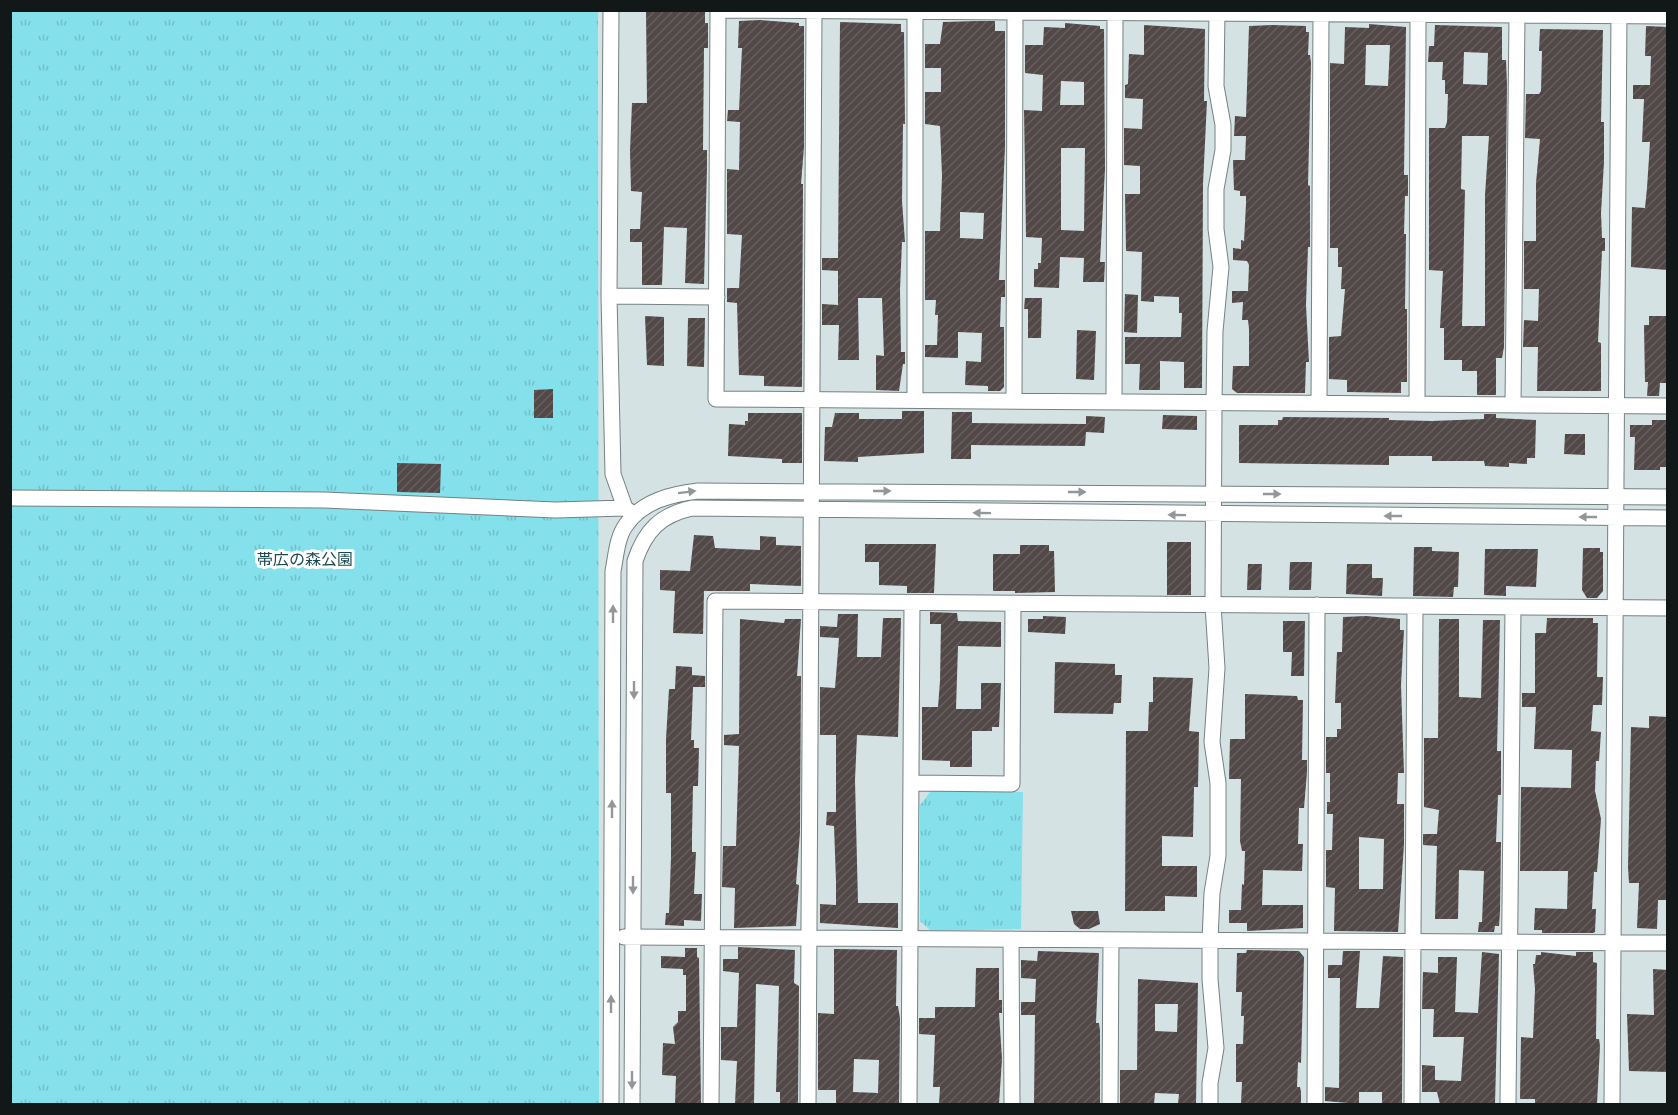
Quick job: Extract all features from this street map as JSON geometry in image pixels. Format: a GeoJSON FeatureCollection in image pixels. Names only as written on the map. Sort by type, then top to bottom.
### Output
{"type":"FeatureCollection","features":[{"type":"Feature","properties":{"kind":"street"},"geometry":{"type":"LineString","coordinates":[[611,10],[609,296],[612,474],[630,512],[649,530]]}},
{"type":"Feature","properties":{"kind":"street"},"geometry":{"type":"LineString","coordinates":[[1668,16],[1619,13],[1517,16],[1217,12],[814,13],[718,10],[716,399],[1014,399],[1214,404],[1668,406]]}},
{"type":"Feature","properties":{"kind":"street"},"geometry":{"type":"LineString","coordinates":[[915,12],[915,400]]}},
{"type":"Feature","properties":{"kind":"street"},"geometry":{"type":"LineString","coordinates":[[1210,1104],[1210,1083],[1216,1048],[1210,979],[1210,941],[1212,892],[1218,856],[1218,783],[1212,742],[1217,668],[1213,605],[1212,515],[1215,331],[1221,267],[1216,229],[1216,189],[1223,150],[1223,125],[1216,86],[1217,12]]}},
{"type":"Feature","properties":{"kind":"street"},"geometry":{"type":"LineString","coordinates":[[808,1104],[814,13]]}},
{"type":"Feature","properties":{"kind":"street"},"geometry":{"type":"LineString","coordinates":[[1014,399],[1015,13]]}},
{"type":"Feature","properties":{"kind":"street"},"geometry":{"type":"LineString","coordinates":[[1612,1104],[1619,13]]}},
{"type":"Feature","properties":{"kind":"street"},"geometry":{"type":"LineString","coordinates":[[1114,402],[1115,14]]}},
{"type":"Feature","properties":{"kind":"street"},"geometry":{"type":"LineString","coordinates":[[1319,404],[1321,15]]}},
{"type":"Feature","properties":{"kind":"street"},"geometry":{"type":"LineString","coordinates":[[1417,404],[1418,15]]}},
{"type":"Feature","properties":{"kind":"street"},"geometry":{"type":"LineString","coordinates":[[1513,404],[1517,16]]}},
{"type":"Feature","properties":{"kind":"street"},"geometry":{"type":"LineString","coordinates":[[609,296],[717,297]]}},
{"type":"Feature","properties":{"kind":"street"},"geometry":{"type":"LineString","coordinates":[[10,498],[324,500],[630,512],[672,494],[698,491],[1668,497]]}},
{"type":"Feature","properties":{"kind":"street"},"geometry":{"type":"LineString","coordinates":[[632,1104],[635,561],[649,530],[676,512],[692,508],[1668,518]]}},
{"type":"Feature","properties":{"kind":"street"},"geometry":{"type":"LineString","coordinates":[[611,1104],[614,571],[620,538],[630,512]]}},
{"type":"Feature","properties":{"kind":"street"},"geometry":{"type":"LineString","coordinates":[[711,1104],[715,600],[1668,608]]}},
{"type":"Feature","properties":{"kind":"street"},"geometry":{"type":"LineString","coordinates":[[909,1104],[912,603]]}},
{"type":"Feature","properties":{"kind":"street"},"geometry":{"type":"LineString","coordinates":[[912,783],[1012,784],[1013,603]]}},
{"type":"Feature","properties":{"kind":"street"},"geometry":{"type":"LineString","coordinates":[[1314,1104],[1317,605]]}},
{"type":"Feature","properties":{"kind":"street"},"geometry":{"type":"LineString","coordinates":[[1412,1104],[1415,606]]}},
{"type":"Feature","properties":{"kind":"street"},"geometry":{"type":"LineString","coordinates":[[1508,1104],[1513,607]]}},
{"type":"Feature","properties":{"kind":"street"},"geometry":{"type":"LineString","coordinates":[[612,937],[1668,943]]}},
{"type":"Feature","properties":{"kind":"street"},"geometry":{"type":"LineString","coordinates":[[1011,939],[1012,1104]]}},
{"type":"Feature","properties":{"kind":"street"},"geometry":{"type":"LineString","coordinates":[[1110,1104],[1111,940]]}},
{"type":"Feature","properties":{"kind":"street"},"geometry":{"type":"LineString","coordinates":[[611,1044],[633,1045]]}},
{"type":"Feature","properties":{"kind":"green space","name":"帯広の森公園"},"geometry":{"type":"Polygon","coordinates":[[[10,11],[598,11],[599,1104],[11,1104],[10,11]]]}},
{"type":"Feature","properties":{"kind":"green space"},"geometry":{"type":"Polygon","coordinates":[[[931,791],[1023,792],[1021,929],[931,931],[920,921],[920,805],[931,791]]]}},
{"type":"Feature","properties":{"kind":"building"},"geometry":{"type":"Polygon","coordinates":[[[646,10],[705,10],[705,23],[708,23],[708,48],[704,48],[703,150],[707,150],[707,168],[704,284],[685,283],[687,228],[664,227],[662,285],[642,285],[642,242],[630,242],[630,229],[640,229],[642,192],[631,191],[630,151],[632,103],[647,103],[646,10]]]}},
{"type":"Feature","properties":{"kind":"building"},"geometry":{"type":"Polygon","coordinates":[[[739,21],[799,23],[799,26],[804,26],[804,147],[801,184],[803,184],[802,387],[764,386],[764,376],[739,375],[737,303],[727,302],[727,288],[739,288],[742,235],[727,234],[727,169],[739,170],[740,122],[727,121],[728,110],[739,110],[742,48],[738,48],[739,21]]]}},
{"type":"Feature","properties":{"kind":"building"},"geometry":{"type":"Polygon","coordinates":[[[995,21],[995,31],[1005,31],[1005,147],[999,280],[1005,280],[1005,297],[1001,297],[1000,327],[1004,327],[1004,387],[1000,391],[988,391],[988,386],[965,385],[966,361],[981,362],[982,333],[958,332],[958,358],[925,357],[925,345],[937,345],[938,315],[935,315],[936,300],[925,300],[925,231],[940,231],[942,176],[940,126],[925,124],[925,92],[941,92],[941,68],[925,68],[925,44],[940,44],[943,22],[995,21]],[[960,212],[960,238],[983,239],[984,213],[960,212]]]}},
{"type":"Feature","properties":{"kind":"building"},"geometry":{"type":"Polygon","coordinates":[[[840,22],[901,24],[901,32],[904,32],[905,124],[903,124],[902,201],[905,242],[902,242],[900,290],[901,352],[905,352],[905,364],[903,364],[899,391],[876,390],[876,355],[884,356],[882,298],[858,298],[859,360],[838,360],[839,325],[822,325],[822,304],[838,305],[838,271],[822,270],[822,258],[838,258],[840,22]]]}},
{"type":"Feature","properties":{"kind":"building"},"geometry":{"type":"Polygon","coordinates":[[[1065,23],[1100,26],[1100,29],[1104,29],[1105,169],[1100,262],[1105,262],[1104,282],[1083,282],[1084,258],[1060,257],[1059,288],[1034,287],[1034,269],[1038,269],[1038,263],[1041,263],[1042,238],[1026,237],[1024,110],[1042,111],[1043,75],[1025,73],[1025,45],[1043,45],[1044,27],[1065,28],[1065,23]],[[1061,81],[1060,105],[1084,105],[1084,82],[1061,81]],[[1061,148],[1061,230],[1084,231],[1085,148],[1061,148]]]}},
{"type":"Feature","properties":{"kind":"building"},"geometry":{"type":"Polygon","coordinates":[[[1369,24],[1406,27],[1404,175],[1408,175],[1408,196],[1405,196],[1404,234],[1406,234],[1407,382],[1401,382],[1401,393],[1347,392],[1347,380],[1329,379],[1329,337],[1341,336],[1345,289],[1341,289],[1342,267],[1338,267],[1338,248],[1330,248],[1330,63],[1344,64],[1345,27],[1369,28],[1369,24]],[[1366,45],[1365,85],[1388,86],[1390,45],[1366,45]]]}},
{"type":"Feature","properties":{"kind":"building"},"geometry":{"type":"Polygon","coordinates":[[[1144,25],[1205,29],[1204,101],[1207,101],[1203,184],[1202,388],[1184,388],[1184,362],[1160,361],[1160,390],[1139,390],[1140,364],[1125,364],[1125,337],[1181,337],[1182,313],[1179,313],[1179,297],[1154,296],[1154,302],[1141,301],[1142,252],[1126,251],[1125,194],[1140,194],[1140,166],[1124,165],[1124,128],[1142,129],[1143,99],[1125,98],[1125,85],[1128,84],[1129,54],[1144,55],[1144,25]]]}},
{"type":"Feature","properties":{"kind":"building"},"geometry":{"type":"Polygon","coordinates":[[[1435,25],[1502,27],[1502,60],[1506,60],[1507,85],[1504,347],[1502,358],[1496,358],[1496,395],[1477,395],[1477,371],[1462,371],[1462,360],[1444,360],[1444,328],[1440,328],[1443,271],[1429,270],[1429,128],[1445,128],[1448,94],[1445,94],[1445,80],[1442,80],[1443,62],[1428,62],[1429,46],[1434,46],[1435,25]],[[1464,52],[1463,84],[1487,85],[1488,53],[1464,52]],[[1462,136],[1461,189],[1465,190],[1462,326],[1485,326],[1485,195],[1489,136],[1462,136]]]}},
{"type":"Feature","properties":{"kind":"building"},"geometry":{"type":"Polygon","coordinates":[[[1249,26],[1306,26],[1306,32],[1309,32],[1308,55],[1310,55],[1311,63],[1308,185],[1310,186],[1310,247],[1308,247],[1306,305],[1309,362],[1306,362],[1305,393],[1237,393],[1232,389],[1233,366],[1249,366],[1249,329],[1248,320],[1242,320],[1243,302],[1232,303],[1232,291],[1248,291],[1249,265],[1247,261],[1233,260],[1233,248],[1241,249],[1241,240],[1244,241],[1246,204],[1246,196],[1240,196],[1240,191],[1234,190],[1233,160],[1245,160],[1246,136],[1234,136],[1235,116],[1246,117],[1249,26]]]}},
{"type":"Feature","properties":{"kind":"building"},"geometry":{"type":"Polygon","coordinates":[[[1646,26],[1668,27],[1667,270],[1631,267],[1632,207],[1645,208],[1650,142],[1642,142],[1644,99],[1633,99],[1633,85],[1650,85],[1651,56],[1645,56],[1646,26]]]}},
{"type":"Feature","properties":{"kind":"building"},"geometry":{"type":"Polygon","coordinates":[[[1540,29],[1603,30],[1601,122],[1604,122],[1604,162],[1601,213],[1605,251],[1602,251],[1598,342],[1601,343],[1601,391],[1537,391],[1538,347],[1523,347],[1524,320],[1538,321],[1539,289],[1524,289],[1524,241],[1536,241],[1536,183],[1540,139],[1525,138],[1526,94],[1539,94],[1541,91],[1540,29]]]}},
{"type":"Feature","properties":{"kind":"building"},"geometry":{"type":"Polygon","coordinates":[[[1125,294],[1138,295],[1137,333],[1124,332],[1125,294]]]}},
{"type":"Feature","properties":{"kind":"building"},"geometry":{"type":"Polygon","coordinates":[[[1025,298],[1042,298],[1041,338],[1028,338],[1028,309],[1024,309],[1025,298]]]}},
{"type":"Feature","properties":{"kind":"building"},"geometry":{"type":"Polygon","coordinates":[[[645,316],[664,317],[664,366],[647,365],[645,316]]]}},
{"type":"Feature","properties":{"kind":"building"},"geometry":{"type":"Polygon","coordinates":[[[1649,316],[1668,316],[1668,383],[1660,383],[1659,396],[1647,396],[1648,382],[1645,382],[1644,325],[1649,325],[1649,316]]]}},
{"type":"Feature","properties":{"kind":"building"},"geometry":{"type":"Polygon","coordinates":[[[688,318],[705,318],[704,367],[687,366],[688,318]]]}},
{"type":"Feature","properties":{"kind":"building"},"geometry":{"type":"Polygon","coordinates":[[[1077,330],[1096,331],[1094,380],[1076,379],[1077,330]]]}},
{"type":"Feature","properties":{"kind":"building"},"geometry":{"type":"Polygon","coordinates":[[[553,389],[553,418],[534,418],[534,390],[553,389]]]}},
{"type":"Feature","properties":{"kind":"building"},"geometry":{"type":"Polygon","coordinates":[[[902,411],[924,411],[924,453],[858,457],[858,462],[824,461],[825,427],[832,427],[835,413],[859,413],[859,419],[902,419],[902,411]]]}},
{"type":"Feature","properties":{"kind":"building"},"geometry":{"type":"Polygon","coordinates":[[[952,412],[972,412],[972,423],[1086,424],[1086,416],[1105,417],[1104,433],[1086,432],[1085,446],[971,445],[971,459],[951,459],[952,412]]]}},
{"type":"Feature","properties":{"kind":"building"},"geometry":{"type":"Polygon","coordinates":[[[748,413],[802,413],[802,463],[782,463],[782,459],[728,456],[729,424],[745,425],[745,421],[748,421],[748,413]]]}},
{"type":"Feature","properties":{"kind":"building"},"geometry":{"type":"Polygon","coordinates":[[[1484,414],[1496,414],[1496,418],[1536,420],[1535,458],[1527,458],[1527,464],[1509,463],[1509,467],[1485,466],[1484,461],[1432,461],[1432,456],[1389,456],[1389,465],[1239,463],[1239,425],[1278,425],[1278,420],[1282,420],[1283,417],[1389,418],[1389,420],[1432,421],[1484,419],[1484,414]]]}},
{"type":"Feature","properties":{"kind":"building"},"geometry":{"type":"Polygon","coordinates":[[[1163,415],[1197,416],[1197,430],[1162,429],[1163,415]]]}},
{"type":"Feature","properties":{"kind":"building"},"geometry":{"type":"Polygon","coordinates":[[[1652,420],[1668,420],[1666,467],[1660,467],[1660,470],[1634,470],[1635,437],[1630,437],[1630,425],[1652,425],[1652,420]]]}},
{"type":"Feature","properties":{"kind":"building"},"geometry":{"type":"Polygon","coordinates":[[[1565,434],[1585,434],[1585,455],[1564,454],[1565,434]]]}},
{"type":"Feature","properties":{"kind":"building"},"geometry":{"type":"Polygon","coordinates":[[[397,463],[441,464],[440,493],[397,492],[397,463]]]}},
{"type":"Feature","properties":{"kind":"building"},"geometry":{"type":"Polygon","coordinates":[[[694,535],[713,536],[715,548],[760,550],[760,536],[776,537],[776,545],[801,546],[801,586],[750,584],[750,591],[704,591],[703,634],[673,633],[675,591],[660,590],[660,570],[690,571],[694,535]]]}},
{"type":"Feature","properties":{"kind":"building"},"geometry":{"type":"Polygon","coordinates":[[[1167,542],[1191,542],[1191,595],[1167,595],[1167,542]]]}},
{"type":"Feature","properties":{"kind":"building"},"geometry":{"type":"Polygon","coordinates":[[[865,544],[936,544],[934,593],[907,593],[907,586],[879,585],[879,562],[865,562],[865,544]]]}},
{"type":"Feature","properties":{"kind":"building"},"geometry":{"type":"Polygon","coordinates":[[[1020,545],[1049,545],[1049,551],[1054,551],[1055,592],[993,591],[993,554],[1020,554],[1020,545]]]}},
{"type":"Feature","properties":{"kind":"building"},"geometry":{"type":"Polygon","coordinates":[[[1414,547],[1432,547],[1432,551],[1459,552],[1458,587],[1454,587],[1453,597],[1413,596],[1414,547]]]}},
{"type":"Feature","properties":{"kind":"building"},"geometry":{"type":"Polygon","coordinates":[[[1583,548],[1600,548],[1600,552],[1603,552],[1603,591],[1597,598],[1587,598],[1582,590],[1583,548]]]}},
{"type":"Feature","properties":{"kind":"building"},"geometry":{"type":"Polygon","coordinates":[[[1485,549],[1538,549],[1536,587],[1506,586],[1506,596],[1484,595],[1485,549]]]}},
{"type":"Feature","properties":{"kind":"building"},"geometry":{"type":"Polygon","coordinates":[[[1290,562],[1312,562],[1311,590],[1289,590],[1290,562]]]}},
{"type":"Feature","properties":{"kind":"building"},"geometry":{"type":"Polygon","coordinates":[[[1248,564],[1262,564],[1261,590],[1247,590],[1248,564]]]}},
{"type":"Feature","properties":{"kind":"building"},"geometry":{"type":"Polygon","coordinates":[[[1347,564],[1372,564],[1372,578],[1383,578],[1382,596],[1346,594],[1347,564]]]}},
{"type":"Feature","properties":{"kind":"building"},"geometry":{"type":"Polygon","coordinates":[[[930,612],[957,613],[958,621],[1001,622],[1001,647],[958,646],[956,709],[981,709],[981,683],[1001,683],[999,727],[992,727],[992,731],[972,731],[972,767],[950,767],[950,761],[922,760],[922,707],[938,707],[940,681],[941,624],[930,624],[930,612]]]}},
{"type":"Feature","properties":{"kind":"building"},"geometry":{"type":"Polygon","coordinates":[[[838,614],[858,614],[857,657],[881,657],[883,618],[901,618],[898,737],[857,735],[855,780],[858,903],[898,903],[898,928],[820,923],[820,904],[836,905],[834,826],[826,825],[827,812],[836,812],[836,735],[820,735],[820,687],[835,688],[839,638],[820,637],[820,626],[837,627],[838,614]]]}},
{"type":"Feature","properties":{"kind":"building"},"geometry":{"type":"Polygon","coordinates":[[[1043,616],[1066,617],[1065,634],[1028,632],[1028,619],[1043,619],[1043,616]]]}},
{"type":"Feature","properties":{"kind":"building"},"geometry":{"type":"Polygon","coordinates":[[[1366,616],[1400,619],[1400,630],[1404,630],[1401,685],[1404,773],[1398,773],[1397,804],[1404,804],[1404,844],[1398,932],[1334,931],[1335,888],[1326,887],[1326,850],[1332,850],[1333,814],[1327,814],[1327,802],[1330,802],[1330,773],[1326,773],[1326,737],[1337,737],[1337,729],[1341,729],[1341,703],[1335,703],[1337,652],[1342,652],[1343,617],[1366,616]],[[1359,837],[1359,889],[1383,889],[1384,839],[1359,837]]]}},
{"type":"Feature","properties":{"kind":"building"},"geometry":{"type":"Polygon","coordinates":[[[1547,618],[1593,618],[1593,623],[1598,623],[1597,677],[1603,677],[1602,705],[1593,705],[1591,731],[1601,732],[1599,761],[1596,761],[1595,791],[1601,819],[1597,872],[1594,872],[1592,909],[1596,909],[1595,932],[1593,933],[1542,933],[1542,930],[1534,930],[1535,908],[1567,909],[1568,871],[1520,871],[1521,787],[1571,788],[1572,750],[1534,749],[1536,707],[1522,707],[1522,693],[1535,693],[1535,633],[1546,633],[1547,618]]]}},
{"type":"Feature","properties":{"kind":"building"},"geometry":{"type":"Polygon","coordinates":[[[740,619],[784,623],[785,619],[801,619],[797,676],[801,676],[800,832],[796,884],[799,885],[796,926],[734,928],[735,888],[722,887],[723,846],[736,846],[739,746],[724,745],[724,735],[739,734],[740,619]]]}},
{"type":"Feature","properties":{"kind":"building"},"geometry":{"type":"Polygon","coordinates":[[[1439,619],[1459,619],[1459,697],[1481,698],[1483,620],[1500,620],[1497,751],[1501,751],[1501,795],[1498,795],[1496,842],[1501,842],[1500,912],[1499,926],[1495,926],[1494,932],[1478,932],[1479,922],[1482,922],[1484,871],[1459,870],[1458,919],[1435,919],[1437,846],[1423,845],[1423,834],[1437,834],[1439,810],[1424,807],[1424,738],[1438,738],[1439,619]]]}},
{"type":"Feature","properties":{"kind":"building"},"geometry":{"type":"Polygon","coordinates":[[[1283,621],[1305,621],[1304,676],[1291,676],[1292,652],[1283,652],[1283,621]]]}},
{"type":"Feature","properties":{"kind":"building"},"geometry":{"type":"Polygon","coordinates":[[[1055,662],[1115,664],[1115,675],[1122,675],[1121,703],[1114,703],[1113,714],[1054,713],[1055,662]]]}},
{"type":"Feature","properties":{"kind":"building"},"geometry":{"type":"Polygon","coordinates":[[[676,666],[692,667],[692,675],[705,676],[705,687],[693,687],[691,740],[694,740],[694,748],[699,748],[698,786],[693,786],[692,852],[696,852],[694,894],[702,894],[701,921],[684,920],[684,926],[665,925],[666,913],[669,913],[671,857],[671,793],[666,793],[666,739],[669,689],[675,689],[676,666]]]}},
{"type":"Feature","properties":{"kind":"building"},"geometry":{"type":"Polygon","coordinates":[[[1153,677],[1193,678],[1189,731],[1199,732],[1198,787],[1194,787],[1193,837],[1162,836],[1162,866],[1197,866],[1197,897],[1165,896],[1165,911],[1125,911],[1126,731],[1148,731],[1149,702],[1153,702],[1153,677]]]}},
{"type":"Feature","properties":{"kind":"building"},"geometry":{"type":"Polygon","coordinates":[[[1245,694],[1297,696],[1298,700],[1303,700],[1302,760],[1307,760],[1307,772],[1304,808],[1299,808],[1298,844],[1303,844],[1302,871],[1263,870],[1262,905],[1303,905],[1303,928],[1247,931],[1247,923],[1229,923],[1229,910],[1241,910],[1242,884],[1244,885],[1245,851],[1242,851],[1240,841],[1241,779],[1229,779],[1230,739],[1245,739],[1245,694]]]}},
{"type":"Feature","properties":{"kind":"building"},"geometry":{"type":"Polygon","coordinates":[[[1649,716],[1668,717],[1668,900],[1658,900],[1657,929],[1637,928],[1639,883],[1629,883],[1628,867],[1631,727],[1649,728],[1649,716]]]}},
{"type":"Feature","properties":{"kind":"building"},"geometry":{"type":"Polygon","coordinates":[[[1071,911],[1098,911],[1100,924],[1089,929],[1080,929],[1074,924],[1071,911]]]}},
{"type":"Feature","properties":{"kind":"building"},"geometry":{"type":"Polygon","coordinates":[[[738,947],[795,950],[794,983],[799,986],[798,1104],[780,1104],[780,1092],[776,1092],[779,986],[756,984],[754,1104],[735,1104],[737,1061],[721,1060],[721,1027],[737,1027],[739,973],[723,971],[723,959],[738,959],[738,947]]]}},
{"type":"Feature","properties":{"kind":"building"},"geometry":{"type":"Polygon","coordinates":[[[685,948],[697,948],[699,958],[701,1104],[675,1104],[676,1076],[662,1075],[663,1043],[675,1044],[673,1027],[678,1022],[678,1011],[686,1011],[686,975],[683,975],[683,969],[661,968],[661,956],[685,957],[685,948]]]}},
{"type":"Feature","properties":{"kind":"building"},"geometry":{"type":"Polygon","coordinates":[[[834,949],[897,950],[896,1006],[898,1006],[900,1018],[899,1104],[836,1104],[836,1090],[818,1090],[818,1013],[834,1014],[834,949]],[[854,1059],[853,1092],[878,1093],[879,1060],[854,1059]]]}},
{"type":"Feature","properties":{"kind":"building"},"geometry":{"type":"Polygon","coordinates":[[[1247,950],[1299,951],[1304,957],[1301,1063],[1298,1062],[1297,1087],[1300,1087],[1301,1104],[1241,1104],[1242,1082],[1236,1082],[1236,1044],[1243,1044],[1244,1016],[1241,1016],[1242,992],[1236,992],[1237,953],[1246,953],[1247,950]]]}},
{"type":"Feature","properties":{"kind":"building"},"geometry":{"type":"Polygon","coordinates":[[[1038,951],[1099,953],[1096,1023],[1099,1023],[1100,1031],[1100,1104],[1034,1104],[1035,1015],[1021,1015],[1021,1002],[1035,1002],[1036,979],[1021,978],[1021,960],[1037,961],[1038,951]]]}},
{"type":"Feature","properties":{"kind":"building"},"geometry":{"type":"Polygon","coordinates":[[[1343,951],[1360,951],[1356,1008],[1379,1008],[1383,956],[1403,957],[1402,1104],[1382,1104],[1382,1092],[1359,1092],[1359,1104],[1325,1101],[1325,1087],[1339,1088],[1340,978],[1328,978],[1328,965],[1342,965],[1343,951]]]}},
{"type":"Feature","properties":{"kind":"building"},"geometry":{"type":"Polygon","coordinates":[[[1482,952],[1499,954],[1495,1104],[1440,1104],[1437,1092],[1422,1092],[1422,1065],[1435,1066],[1435,1080],[1461,1081],[1464,1037],[1433,1037],[1434,1009],[1422,1009],[1423,972],[1438,973],[1438,957],[1457,957],[1455,1012],[1478,1013],[1482,952]]]}},
{"type":"Feature","properties":{"kind":"building"},"geometry":{"type":"Polygon","coordinates":[[[1541,952],[1576,956],[1576,952],[1593,952],[1593,962],[1597,963],[1596,1039],[1599,1039],[1600,1046],[1597,1104],[1535,1104],[1535,1099],[1520,1099],[1521,1037],[1533,1038],[1535,989],[1533,964],[1535,964],[1536,955],[1541,955],[1541,952]]]}},
{"type":"Feature","properties":{"kind":"building"},"geometry":{"type":"Polygon","coordinates":[[[976,968],[999,968],[999,1000],[1002,1000],[1002,1013],[999,1013],[1002,1059],[999,1104],[939,1104],[940,1087],[933,1087],[935,1035],[919,1034],[919,1018],[935,1018],[935,1007],[975,1007],[976,968]]]}},
{"type":"Feature","properties":{"kind":"building"},"geometry":{"type":"Polygon","coordinates":[[[1653,969],[1668,970],[1668,1072],[1629,1071],[1627,1014],[1654,1015],[1653,969]]]}},
{"type":"Feature","properties":{"kind":"building"},"geometry":{"type":"Polygon","coordinates":[[[1138,979],[1198,983],[1196,1104],[1178,1104],[1179,1094],[1155,1093],[1154,1104],[1120,1104],[1120,1070],[1137,1070],[1138,979]],[[1155,1004],[1155,1031],[1177,1032],[1178,1004],[1155,1004]]]}}]}
